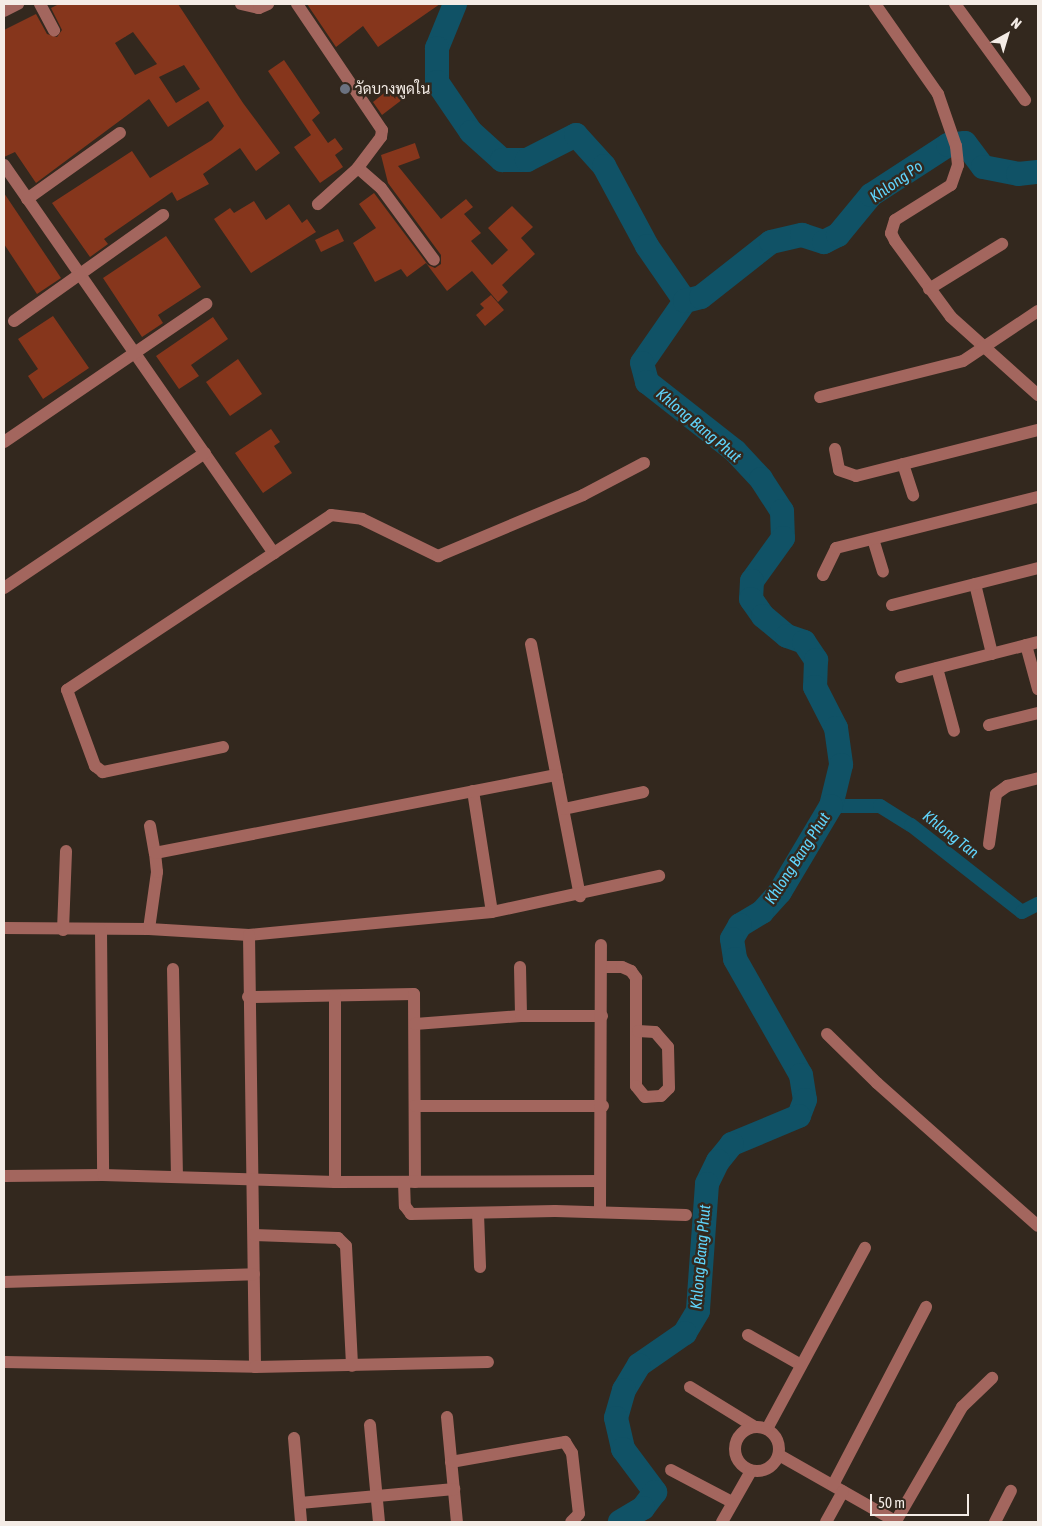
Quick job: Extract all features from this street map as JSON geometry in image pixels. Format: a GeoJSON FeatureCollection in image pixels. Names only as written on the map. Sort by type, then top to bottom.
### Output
{"type":"FeatureCollection","features":[{"type":"Feature","properties":{"kind":"street"},"geometry":{"type":"LineString","coordinates":[[4,11],[18,4]]}},
{"type":"Feature","properties":{"kind":"street"},"geometry":{"type":"LineString","coordinates":[[40,4],[54,30]]}},
{"type":"Feature","properties":{"kind":"street"},"geometry":{"type":"LineString","coordinates":[[241,4],[259,8],[268,4]]}},
{"type":"Feature","properties":{"kind":"street"},"geometry":{"type":"LineString","coordinates":[[297,4],[380,123],[381,137],[358,168],[318,204]]}},
{"type":"Feature","properties":{"kind":"street"},"geometry":{"type":"LineString","coordinates":[[875,4],[935,88],[948,118],[956,146],[957,172],[951,185],[900,215],[892,226],[895,241],[951,317],[1038,395]]}},
{"type":"Feature","properties":{"kind":"street"},"geometry":{"type":"LineString","coordinates":[[955,4],[1025,100]]}},
{"type":"Feature","properties":{"kind":"street"},"geometry":{"type":"LineString","coordinates":[[27,199],[120,133]]}},
{"type":"Feature","properties":{"kind":"street"},"geometry":{"type":"LineString","coordinates":[[4,164],[274,552]]}},
{"type":"Feature","properties":{"kind":"street"},"geometry":{"type":"LineString","coordinates":[[358,168],[381,188],[434,260]]}},
{"type":"Feature","properties":{"kind":"street"},"geometry":{"type":"LineString","coordinates":[[14,321],[163,215]]}},
{"type":"Feature","properties":{"kind":"street"},"geometry":{"type":"LineString","coordinates":[[929,288],[1002,244]]}},
{"type":"Feature","properties":{"kind":"street"},"geometry":{"type":"LineString","coordinates":[[4,442],[134,351],[206,304]]}},
{"type":"Feature","properties":{"kind":"street"},"geometry":{"type":"LineString","coordinates":[[820,397],[900,375],[951,366],[975,354],[984,346],[1038,311]]}},
{"type":"Feature","properties":{"kind":"street"},"geometry":{"type":"LineString","coordinates":[[835,449],[839,470],[851,477],[1038,430]]}},
{"type":"Feature","properties":{"kind":"street"},"geometry":{"type":"LineString","coordinates":[[4,588],[204,453]]}},
{"type":"Feature","properties":{"kind":"street"},"geometry":{"type":"LineString","coordinates":[[223,747],[103,772],[95,766],[67,690],[331,515],[362,518],[434,556],[444,555],[582,495],[644,463]]}},
{"type":"Feature","properties":{"kind":"street"},"geometry":{"type":"LineString","coordinates":[[903,464],[913,495]]}},
{"type":"Feature","properties":{"kind":"street"},"geometry":{"type":"LineString","coordinates":[[823,575],[836,548],[1038,497]]}},
{"type":"Feature","properties":{"kind":"street"},"geometry":{"type":"LineString","coordinates":[[873,538],[883,571]]}},
{"type":"Feature","properties":{"kind":"street"},"geometry":{"type":"LineString","coordinates":[[892,605],[1038,568]]}},
{"type":"Feature","properties":{"kind":"street"},"geometry":{"type":"LineString","coordinates":[[975,584],[992,654]]}},
{"type":"Feature","properties":{"kind":"street"},"geometry":{"type":"LineString","coordinates":[[531,644],[580,896]]}},
{"type":"Feature","properties":{"kind":"street"},"geometry":{"type":"LineString","coordinates":[[900,677],[1032,644],[1038,689]]}},
{"type":"Feature","properties":{"kind":"street"},"geometry":{"type":"LineString","coordinates":[[937,668],[954,731]]}},
{"type":"Feature","properties":{"kind":"street"},"geometry":{"type":"LineString","coordinates":[[989,725],[1038,713]]}},
{"type":"Feature","properties":{"kind":"street"},"geometry":{"type":"LineString","coordinates":[[155,853],[556,774]]}},
{"type":"Feature","properties":{"kind":"street"},"geometry":{"type":"LineString","coordinates":[[989,844],[996,794],[1007,786],[1038,778]]}},
{"type":"Feature","properties":{"kind":"street"},"geometry":{"type":"LineString","coordinates":[[473,791],[492,912]]}},
{"type":"Feature","properties":{"kind":"street"},"geometry":{"type":"LineString","coordinates":[[564,809],[643,792]]}},
{"type":"Feature","properties":{"kind":"street"},"geometry":{"type":"LineString","coordinates":[[149,929],[157,872],[150,826]]}},
{"type":"Feature","properties":{"kind":"street"},"geometry":{"type":"LineString","coordinates":[[63,930],[66,851]]}},
{"type":"Feature","properties":{"kind":"street"},"geometry":{"type":"LineString","coordinates":[[4,928],[63,930],[149,929],[249,935],[492,912],[580,896],[659,876]]}},
{"type":"Feature","properties":{"kind":"street"},"geometry":{"type":"LineString","coordinates":[[101,930],[103,1175]]}},
{"type":"Feature","properties":{"kind":"street"},"geometry":{"type":"LineString","coordinates":[[249,935],[248,997],[254,1180],[255,1367]]}},
{"type":"Feature","properties":{"kind":"street"},"geometry":{"type":"LineString","coordinates":[[600,1211],[603,1106],[601,945]]}},
{"type":"Feature","properties":{"kind":"street"},"geometry":{"type":"LineString","coordinates":[[520,967],[521,1016]]}},
{"type":"Feature","properties":{"kind":"street"},"geometry":{"type":"LineString","coordinates":[[602,967],[622,967],[632,971],[636,978],[638,1031],[637,1091],[645,1097],[661,1096],[669,1088],[668,1047],[655,1032],[638,1031]]}},
{"type":"Feature","properties":{"kind":"street"},"geometry":{"type":"LineString","coordinates":[[174,968],[178,1178]]}},
{"type":"Feature","properties":{"kind":"street"},"geometry":{"type":"LineString","coordinates":[[248,997],[414,994],[415,1106],[410,1182],[405,1206],[412,1214],[600,1211],[686,1215]]}},
{"type":"Feature","properties":{"kind":"street"},"geometry":{"type":"LineString","coordinates":[[335,996],[335,1182]]}},
{"type":"Feature","properties":{"kind":"street"},"geometry":{"type":"LineString","coordinates":[[415,1024],[521,1016],[602,1016]]}},
{"type":"Feature","properties":{"kind":"street"},"geometry":{"type":"LineString","coordinates":[[827,1034],[877,1083],[1038,1226]]}},
{"type":"Feature","properties":{"kind":"street"},"geometry":{"type":"LineString","coordinates":[[415,1106],[603,1106]]}},
{"type":"Feature","properties":{"kind":"street"},"geometry":{"type":"LineString","coordinates":[[4,1176],[103,1175],[335,1182],[600,1181]]}},
{"type":"Feature","properties":{"kind":"street"},"geometry":{"type":"LineString","coordinates":[[478,1214],[480,1267]]}},
{"type":"Feature","properties":{"kind":"street"},"geometry":{"type":"LineString","coordinates":[[254,1235],[338,1238],[346,1246],[352,1366]]}},
{"type":"Feature","properties":{"kind":"street"},"geometry":{"type":"LineString","coordinates":[[690,1387],[761,1428],[778,1440],[779,1455],[766,1470],[750,1471],[738,1462],[735,1447],[741,1433],[761,1428],[801,1365],[865,1248]]}},
{"type":"Feature","properties":{"kind":"street"},"geometry":{"type":"LineString","coordinates":[[4,1282],[254,1274]]}},
{"type":"Feature","properties":{"kind":"street"},"geometry":{"type":"LineString","coordinates":[[826,1522],[838,1488],[926,1307]]}},
{"type":"Feature","properties":{"kind":"street"},"geometry":{"type":"LineString","coordinates":[[748,1335],[801,1365]]}},
{"type":"Feature","properties":{"kind":"street"},"geometry":{"type":"LineString","coordinates":[[4,1362],[255,1367],[488,1362]]}},
{"type":"Feature","properties":{"kind":"street"},"geometry":{"type":"LineString","coordinates":[[779,1455],[896,1522],[962,1407],[992,1378]]}},
{"type":"Feature","properties":{"kind":"street"},"geometry":{"type":"LineString","coordinates":[[447,1417],[457,1522]]}},
{"type":"Feature","properties":{"kind":"street"},"geometry":{"type":"LineString","coordinates":[[370,1425],[379,1522]]}},
{"type":"Feature","properties":{"kind":"street"},"geometry":{"type":"LineString","coordinates":[[294,1438],[301,1522]]}},
{"type":"Feature","properties":{"kind":"street"},"geometry":{"type":"LineString","coordinates":[[451,1462],[564,1442],[572,1452],[578,1507],[578,1518],[571,1522]]}},
{"type":"Feature","properties":{"kind":"street"},"geometry":{"type":"LineString","coordinates":[[671,1470],[732,1502]]}},
{"type":"Feature","properties":{"kind":"street"},"geometry":{"type":"LineString","coordinates":[[722,1522],[750,1471]]}},
{"type":"Feature","properties":{"kind":"street"},"geometry":{"type":"LineString","coordinates":[[300,1502],[454,1489]]}},
{"type":"Feature","properties":{"kind":"street"},"geometry":{"type":"LineString","coordinates":[[995,1522],[1012,1491]]}},
{"type":"Feature","properties":{"kind":"building"},"geometry":{"type":"Polygon","coordinates":[[[59,4],[178,4],[243,103],[280,153],[256,171],[240,148],[203,174],[209,184],[177,201],[172,192],[104,239],[108,244],[90,257],[52,203],[132,151],[150,178],[212,140],[224,126],[208,101],[168,127],[149,99],[36,183],[15,152],[4,157],[4,30],[36,14],[47,34],[57,37],[62,30],[51,8],[59,4]],[[133,32],[115,43],[135,75],[157,64],[133,32]],[[184,65],[159,77],[176,103],[200,89],[184,65]]]}},
{"type":"Feature","properties":{"kind":"building"},"geometry":{"type":"Polygon","coordinates":[[[307,4],[440,4],[378,47],[363,26],[336,47],[307,4]]]}},
{"type":"Feature","properties":{"kind":"building"},"geometry":{"type":"Polygon","coordinates":[[[284,60],[320,113],[312,120],[328,143],[335,138],[343,149],[335,155],[343,167],[320,183],[294,147],[311,135],[268,71],[284,60]]]}},
{"type":"Feature","properties":{"kind":"building"},"geometry":{"type":"Polygon","coordinates":[[[393,86],[403,99],[382,115],[373,102],[393,86]]]}},
{"type":"Feature","properties":{"kind":"building"},"geometry":{"type":"Polygon","coordinates":[[[415,143],[420,158],[398,166],[441,219],[466,199],[473,207],[464,214],[481,233],[471,241],[492,265],[508,250],[488,228],[512,206],[533,227],[521,238],[535,254],[502,285],[508,292],[498,302],[472,271],[447,291],[426,263],[407,277],[401,269],[375,282],[353,243],[376,228],[359,204],[374,193],[428,265],[435,268],[441,264],[441,255],[388,183],[381,155],[415,143]]]}},
{"type":"Feature","properties":{"kind":"building"},"geometry":{"type":"Polygon","coordinates":[[[4,193],[61,278],[37,294],[4,244],[4,193]]]}},
{"type":"Feature","properties":{"kind":"building"},"geometry":{"type":"Polygon","coordinates":[[[254,201],[266,220],[289,204],[302,223],[307,219],[316,232],[251,273],[214,219],[230,208],[234,213],[254,201]]]}},
{"type":"Feature","properties":{"kind":"building"},"geometry":{"type":"Polygon","coordinates":[[[338,229],[344,241],[321,252],[315,240],[338,229]]]}},
{"type":"Feature","properties":{"kind":"building"},"geometry":{"type":"Polygon","coordinates":[[[166,236],[201,287],[158,315],[163,323],[142,337],[103,278],[166,236]]]}},
{"type":"Feature","properties":{"kind":"building"},"geometry":{"type":"Polygon","coordinates":[[[491,295],[504,310],[485,326],[476,315],[484,308],[480,304],[491,295]]]}},
{"type":"Feature","properties":{"kind":"building"},"geometry":{"type":"Polygon","coordinates":[[[53,316],[89,368],[43,399],[28,376],[38,369],[18,339],[53,316]]]}},
{"type":"Feature","properties":{"kind":"building"},"geometry":{"type":"Polygon","coordinates":[[[213,317],[228,339],[191,365],[199,376],[179,389],[156,356],[213,317]]]}},
{"type":"Feature","properties":{"kind":"building"},"geometry":{"type":"Polygon","coordinates":[[[238,359],[262,394],[230,416],[206,382],[238,359]]]}},
{"type":"Feature","properties":{"kind":"building"},"geometry":{"type":"Polygon","coordinates":[[[271,429],[280,442],[274,446],[292,473],[263,493],[235,453],[271,429]]]}},
{"type":"Feature","properties":{"kind":"waterway","name":"Khlong Bang Phut"},"geometry":{"type":"LineString","coordinates":[[455,4],[437,48],[437,82],[471,132],[502,160],[527,160],[576,135],[604,166],[647,246],[685,301],[642,363],[647,382],[735,451],[761,479],[782,511],[783,538],[752,581],[751,599],[763,616],[787,636],[804,642],[816,660],[815,687],[836,728],[841,765],[831,806],[780,892],[762,912],[740,925],[732,939],[735,959],[801,1075],[805,1100],[799,1116],[732,1144],[718,1161],[707,1184],[698,1311],[685,1333],[639,1365],[624,1390],[616,1418],[623,1449],[655,1492],[643,1508],[620,1522]]}},
{"type":"Feature","properties":{"kind":"waterway","name":"Khlong Po"},"geometry":{"type":"LineString","coordinates":[[685,301],[701,297],[771,242],[802,235],[824,242],[838,235],[871,195],[948,145],[965,143],[983,167],[1018,174],[1038,172]]}},
{"type":"Feature","properties":{"kind":"waterway","name":"Khlong Tan"},"geometry":{"type":"LineString","coordinates":[[831,806],[880,806],[911,825],[1022,912],[1038,904]]}},
{"type":"Feature","properties":{"kind":"place","name":"วัดบางพูดใน"},"geometry":{"type":"Point","coordinates":[345,89]}}]}
